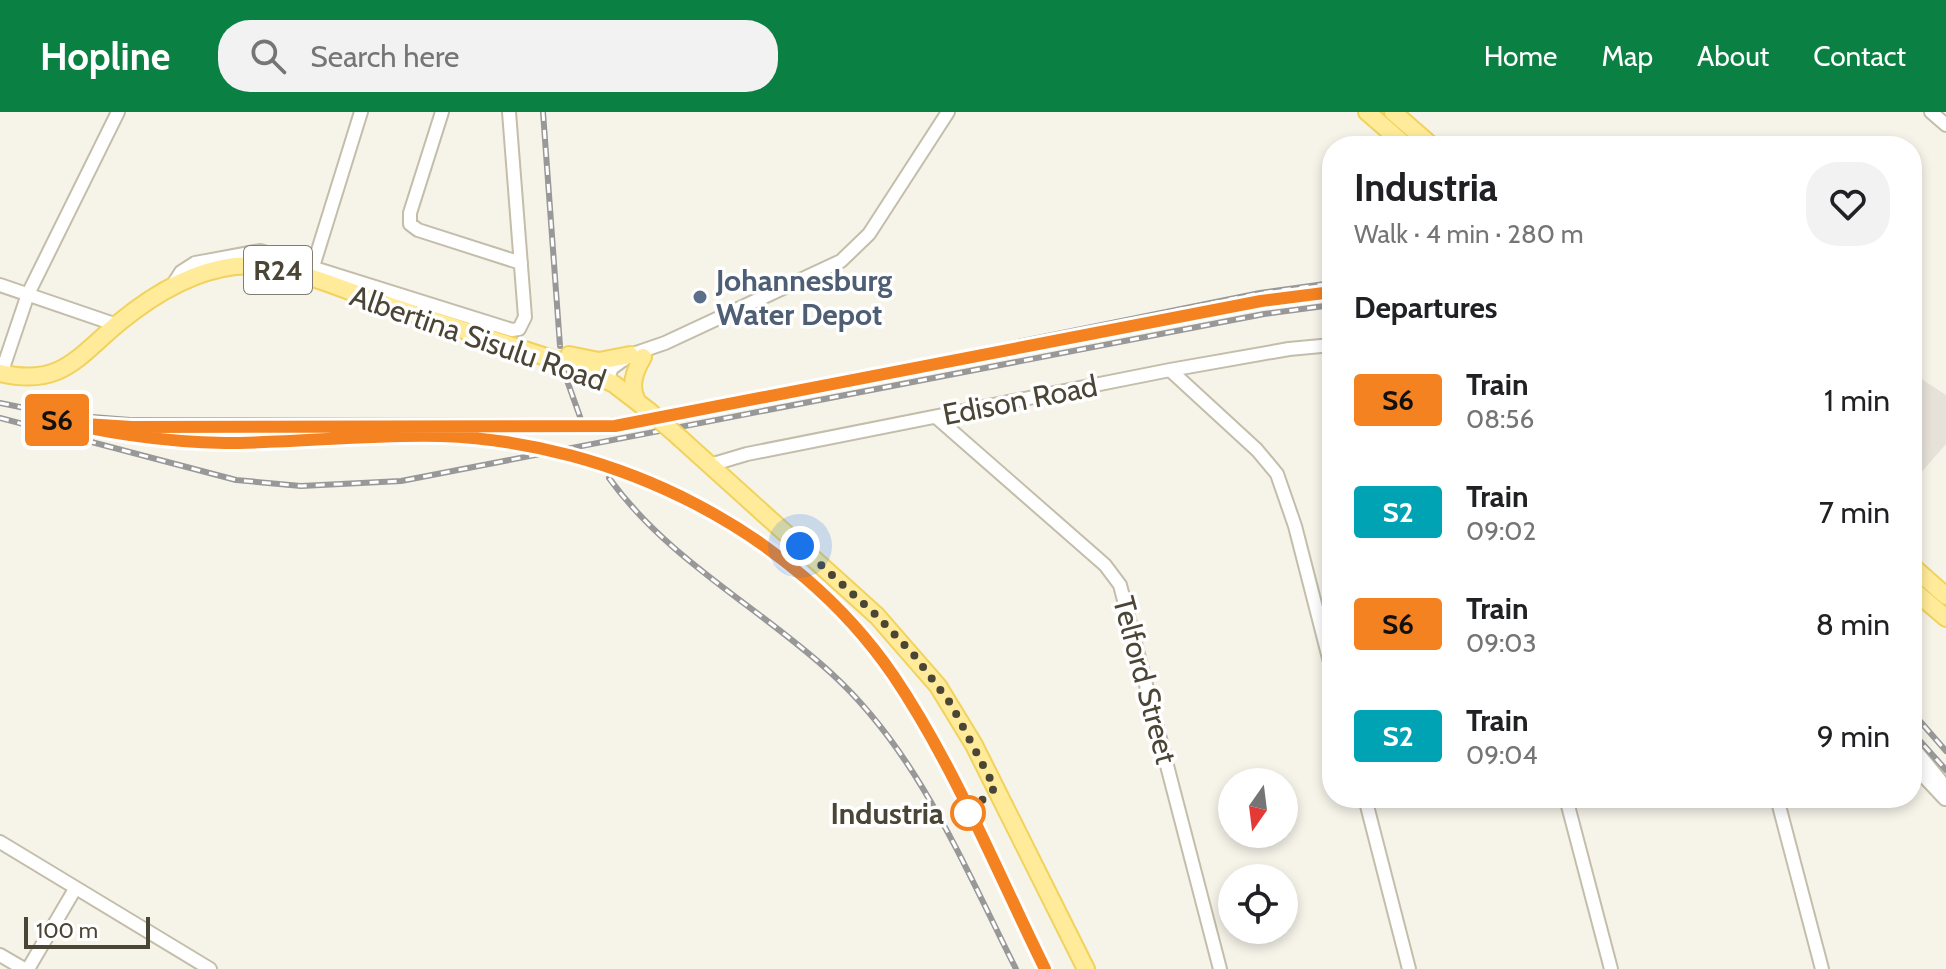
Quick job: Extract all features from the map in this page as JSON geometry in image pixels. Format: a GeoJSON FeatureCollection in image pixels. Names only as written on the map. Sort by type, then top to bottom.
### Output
{"type":"FeatureCollection","features":[{"type":"Feature","properties":{"kind":"main road"},"geometry":{"type":"LineString","coordinates":[[1367,112],[1395,136]]}},
{"type":"Feature","properties":{"kind":"main road"},"geometry":{"type":"LineString","coordinates":[[1393,112],[1417,136]]}},
{"type":"Feature","properties":{"kind":"main road","name":"Albertina Sisulu Road"},"geometry":{"type":"LineString","coordinates":[[1,374],[35,377],[61,370],[87,354],[117,325],[172,286],[236,266],[311,273],[484,338],[574,366],[613,383],[680,438],[877,616],[938,686],[974,745],[1086,969]]}},
{"type":"Feature","properties":{"kind":"main road"},"geometry":{"type":"LineString","coordinates":[[484,338],[591,360],[608,361],[637,356],[632,389],[643,406]]}},
{"type":"Feature","properties":{"kind":"main road"},"geometry":{"type":"LineString","coordinates":[[1922,577],[1946,596]]}},
{"type":"Feature","properties":{"kind":"main road"},"geometry":{"type":"LineString","coordinates":[[1922,598],[1944,616]]}},
{"type":"Feature","properties":{"kind":"main road"},"geometry":{"type":"LineString","coordinates":[[1922,610],[1944,616]]}},
{"type":"Feature","properties":{"kind":"street"},"geometry":{"type":"LineString","coordinates":[[1,374],[28,294],[118,112]]}},
{"type":"Feature","properties":{"kind":"street"},"geometry":{"type":"LineString","coordinates":[[361,112],[311,273],[512,330],[519,329],[524,322],[509,112]]}},
{"type":"Feature","properties":{"kind":"street"},"geometry":{"type":"LineString","coordinates":[[442,112],[410,213],[410,224],[418,230],[521,263]]}},
{"type":"Feature","properties":{"kind":"street"},"geometry":{"type":"LineString","coordinates":[[613,383],[624,382],[637,356],[831,268],[851,254],[869,234],[948,112]]}},
{"type":"Feature","properties":{"kind":"street"},"geometry":{"type":"LineString","coordinates":[[1931,112],[1946,125]]}},
{"type":"Feature","properties":{"kind":"street"},"geometry":{"type":"LineString","coordinates":[[0,285],[117,325]]}},
{"type":"Feature","properties":{"kind":"street","name":"Edison Road"},"geometry":{"type":"LineString","coordinates":[[710,465],[747,454],[1170,370],[1322,346]]}},
{"type":"Feature","properties":{"kind":"street"},"geometry":{"type":"LineString","coordinates":[[1170,370],[1257,450],[1277,474],[1295,526],[1322,631]]}},
{"type":"Feature","properties":{"kind":"street","name":"Telford Street"},"geometry":{"type":"LineString","coordinates":[[936,417],[1105,565],[1120,585],[1220,969]]}},
{"type":"Feature","properties":{"kind":"street"},"geometry":{"type":"LineString","coordinates":[[1922,758],[1940,780],[1945,800]]}},
{"type":"Feature","properties":{"kind":"street"},"geometry":{"type":"LineString","coordinates":[[1922,775],[1945,800]]}},
{"type":"Feature","properties":{"kind":"street"},"geometry":{"type":"LineString","coordinates":[[1368,808],[1409,969]]}},
{"type":"Feature","properties":{"kind":"street"},"geometry":{"type":"LineString","coordinates":[[1569,808],[1611,969]]}},
{"type":"Feature","properties":{"kind":"street"},"geometry":{"type":"LineString","coordinates":[[1780,808],[1822,969]]}},
{"type":"Feature","properties":{"kind":"street"},"geometry":{"type":"LineString","coordinates":[[0,842],[210,969]]}},
{"type":"Feature","properties":{"kind":"street"},"geometry":{"type":"LineString","coordinates":[[0,955],[26,969],[75,889]]}},
{"type":"Feature","properties":{"kind":"shaded area"},"geometry":{"type":"Polygon","coordinates":[[[1922,379],[1946,395],[1946,444],[1922,472],[1922,379]]]}},
{"type":"Feature","properties":{"kind":"railway"},"geometry":{"type":"LineString","coordinates":[[543,112],[560,346]]}},
{"type":"Feature","properties":{"kind":"railway"},"geometry":{"type":"LineString","coordinates":[[0,403],[54,414],[130,420],[610,421],[667,413],[1260,293],[1322,284]]}},
{"type":"Feature","properties":{"kind":"railway"},"geometry":{"type":"LineString","coordinates":[[0,418],[236,480],[301,486],[401,481],[1264,314],[1322,306]]}},
{"type":"Feature","properties":{"kind":"railway"},"geometry":{"type":"LineString","coordinates":[[564,372],[584,428]]}},
{"type":"Feature","properties":{"kind":"railway"},"geometry":{"type":"LineString","coordinates":[[83,427],[156,439],[211,443],[416,436],[508,442],[573,456],[636,477],[696,504],[753,538],[806,578],[853,624],[893,676],[955,782],[1045,969]]}},
{"type":"Feature","properties":{"kind":"railway"},"geometry":{"type":"LineString","coordinates":[[609,478],[658,534],[803,649],[862,704],[889,738],[937,812],[1016,969]]}},
{"type":"Feature","properties":{"kind":"railway"},"geometry":{"type":"LineString","coordinates":[[1922,723],[1946,751]]}},
{"type":"Feature","properties":{"kind":"railway"},"geometry":{"type":"LineString","coordinates":[[1922,743],[1946,770]]}},
{"type":"Feature","properties":{"kind":"train","name":"S6"},"geometry":{"type":"LineString","coordinates":[[1045,969],[928,732],[891,673],[861,635],[809,582],[742,532],[692,503],[616,469],[564,453],[480,438],[439,436],[200,442],[139,437],[36,416],[132,427],[615,426],[1261,301],[1322,293]]}},
{"type":"Feature","properties":{"kind":"place","name":"Johannesburg Water Depot"},"geometry":{"type":"Point","coordinates":[700,297]}},
{"type":"Feature","properties":{"kind":"place","name":"Industria"},"geometry":{"type":"Point","coordinates":[968,813]}},
{"type":"Feature","properties":{"kind":"route"},"geometry":{"type":"LineString","coordinates":[[800,546],[898,636],[951,704],[995,788],[968,813]]}}]}
